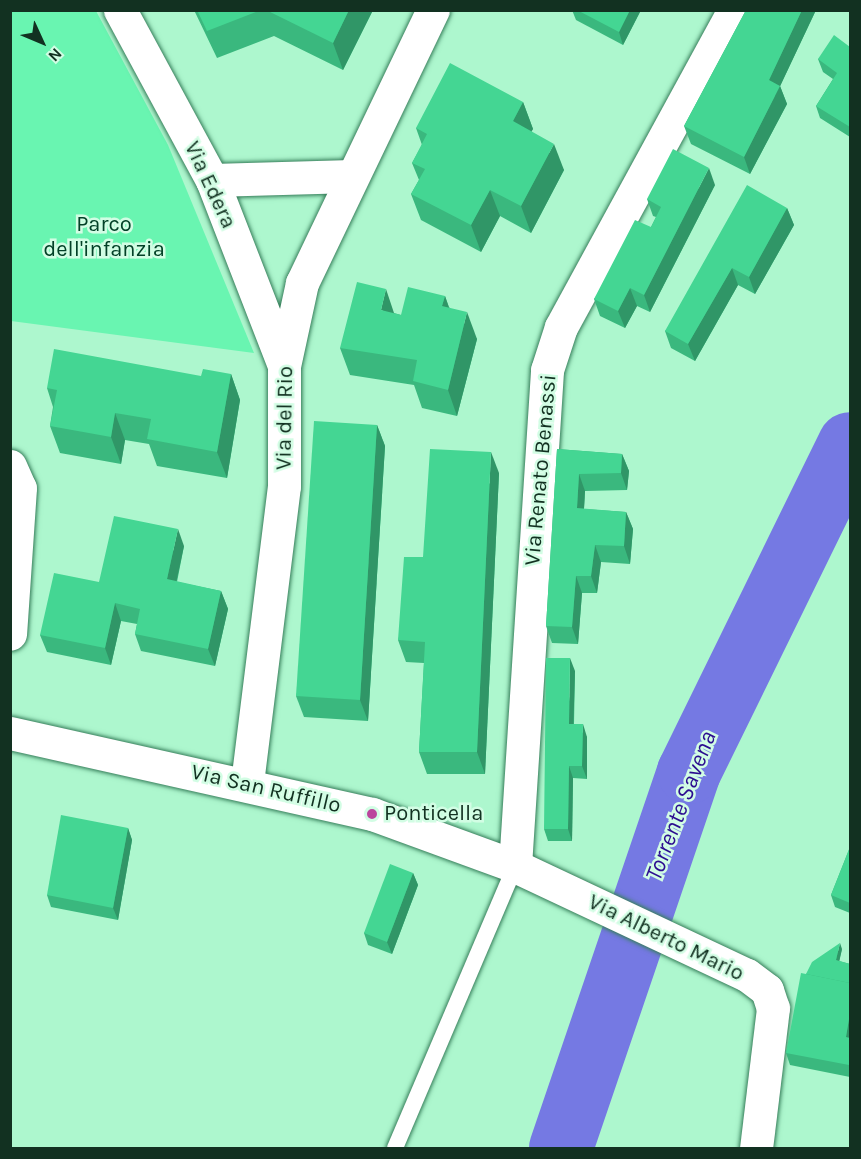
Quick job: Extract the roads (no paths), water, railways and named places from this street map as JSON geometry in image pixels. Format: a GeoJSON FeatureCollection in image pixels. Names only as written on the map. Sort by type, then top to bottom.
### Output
{"type":"FeatureCollection","features":[{"type":"Feature","properties":{"kind":"street","name":"Via Edera"},"geometry":{"type":"LineString","coordinates":[[120,10],[212,180],[284,366]]}},
{"type":"Feature","properties":{"kind":"street","name":"Via del Rio"},"geometry":{"type":"LineString","coordinates":[[247,783],[284,486],[284,366],[302,283],[434,10]]}},
{"type":"Feature","properties":{"kind":"street","name":"Via Renato Benassi"},"geometry":{"type":"LineString","coordinates":[[515,866],[548,370],[561,327],[734,10]]}},
{"type":"Feature","properties":{"kind":"street"},"geometry":{"type":"LineString","coordinates":[[212,180],[352,176]]}},
{"type":"Feature","properties":{"kind":"street"},"geometry":{"type":"LineString","coordinates":[[10,466],[20,488],[10,634]]}},
{"type":"Feature","properties":{"kind":"street","name":"Via San Ruffillo"},"geometry":{"type":"LineString","coordinates":[[10,733],[247,783],[372,814],[515,866]]}},
{"type":"Feature","properties":{"kind":"street","name":"Via Alberto Mario"},"geometry":{"type":"LineString","coordinates":[[515,866],[747,975],[767,990],[773,1008],[756,1149]]}},
{"type":"Feature","properties":{"kind":"lane"},"geometry":{"type":"LineString","coordinates":[[395,1149],[515,866]]}},
{"type":"Feature","properties":{"kind":"waterway","name":"Torrente Savena"},"geometry":{"type":"LineString","coordinates":[[561,1148],[689,772],[850,444]]}},
{"type":"Feature","properties":{"kind":"place","name":"Ponticella"},"geometry":{"type":"Point","coordinates":[372,814]}},
{"type":"Feature","properties":{"kind":"park label","name":"Parco dell'infanzia"},"geometry":{"type":"Point","coordinates":[104,236]}}]}
